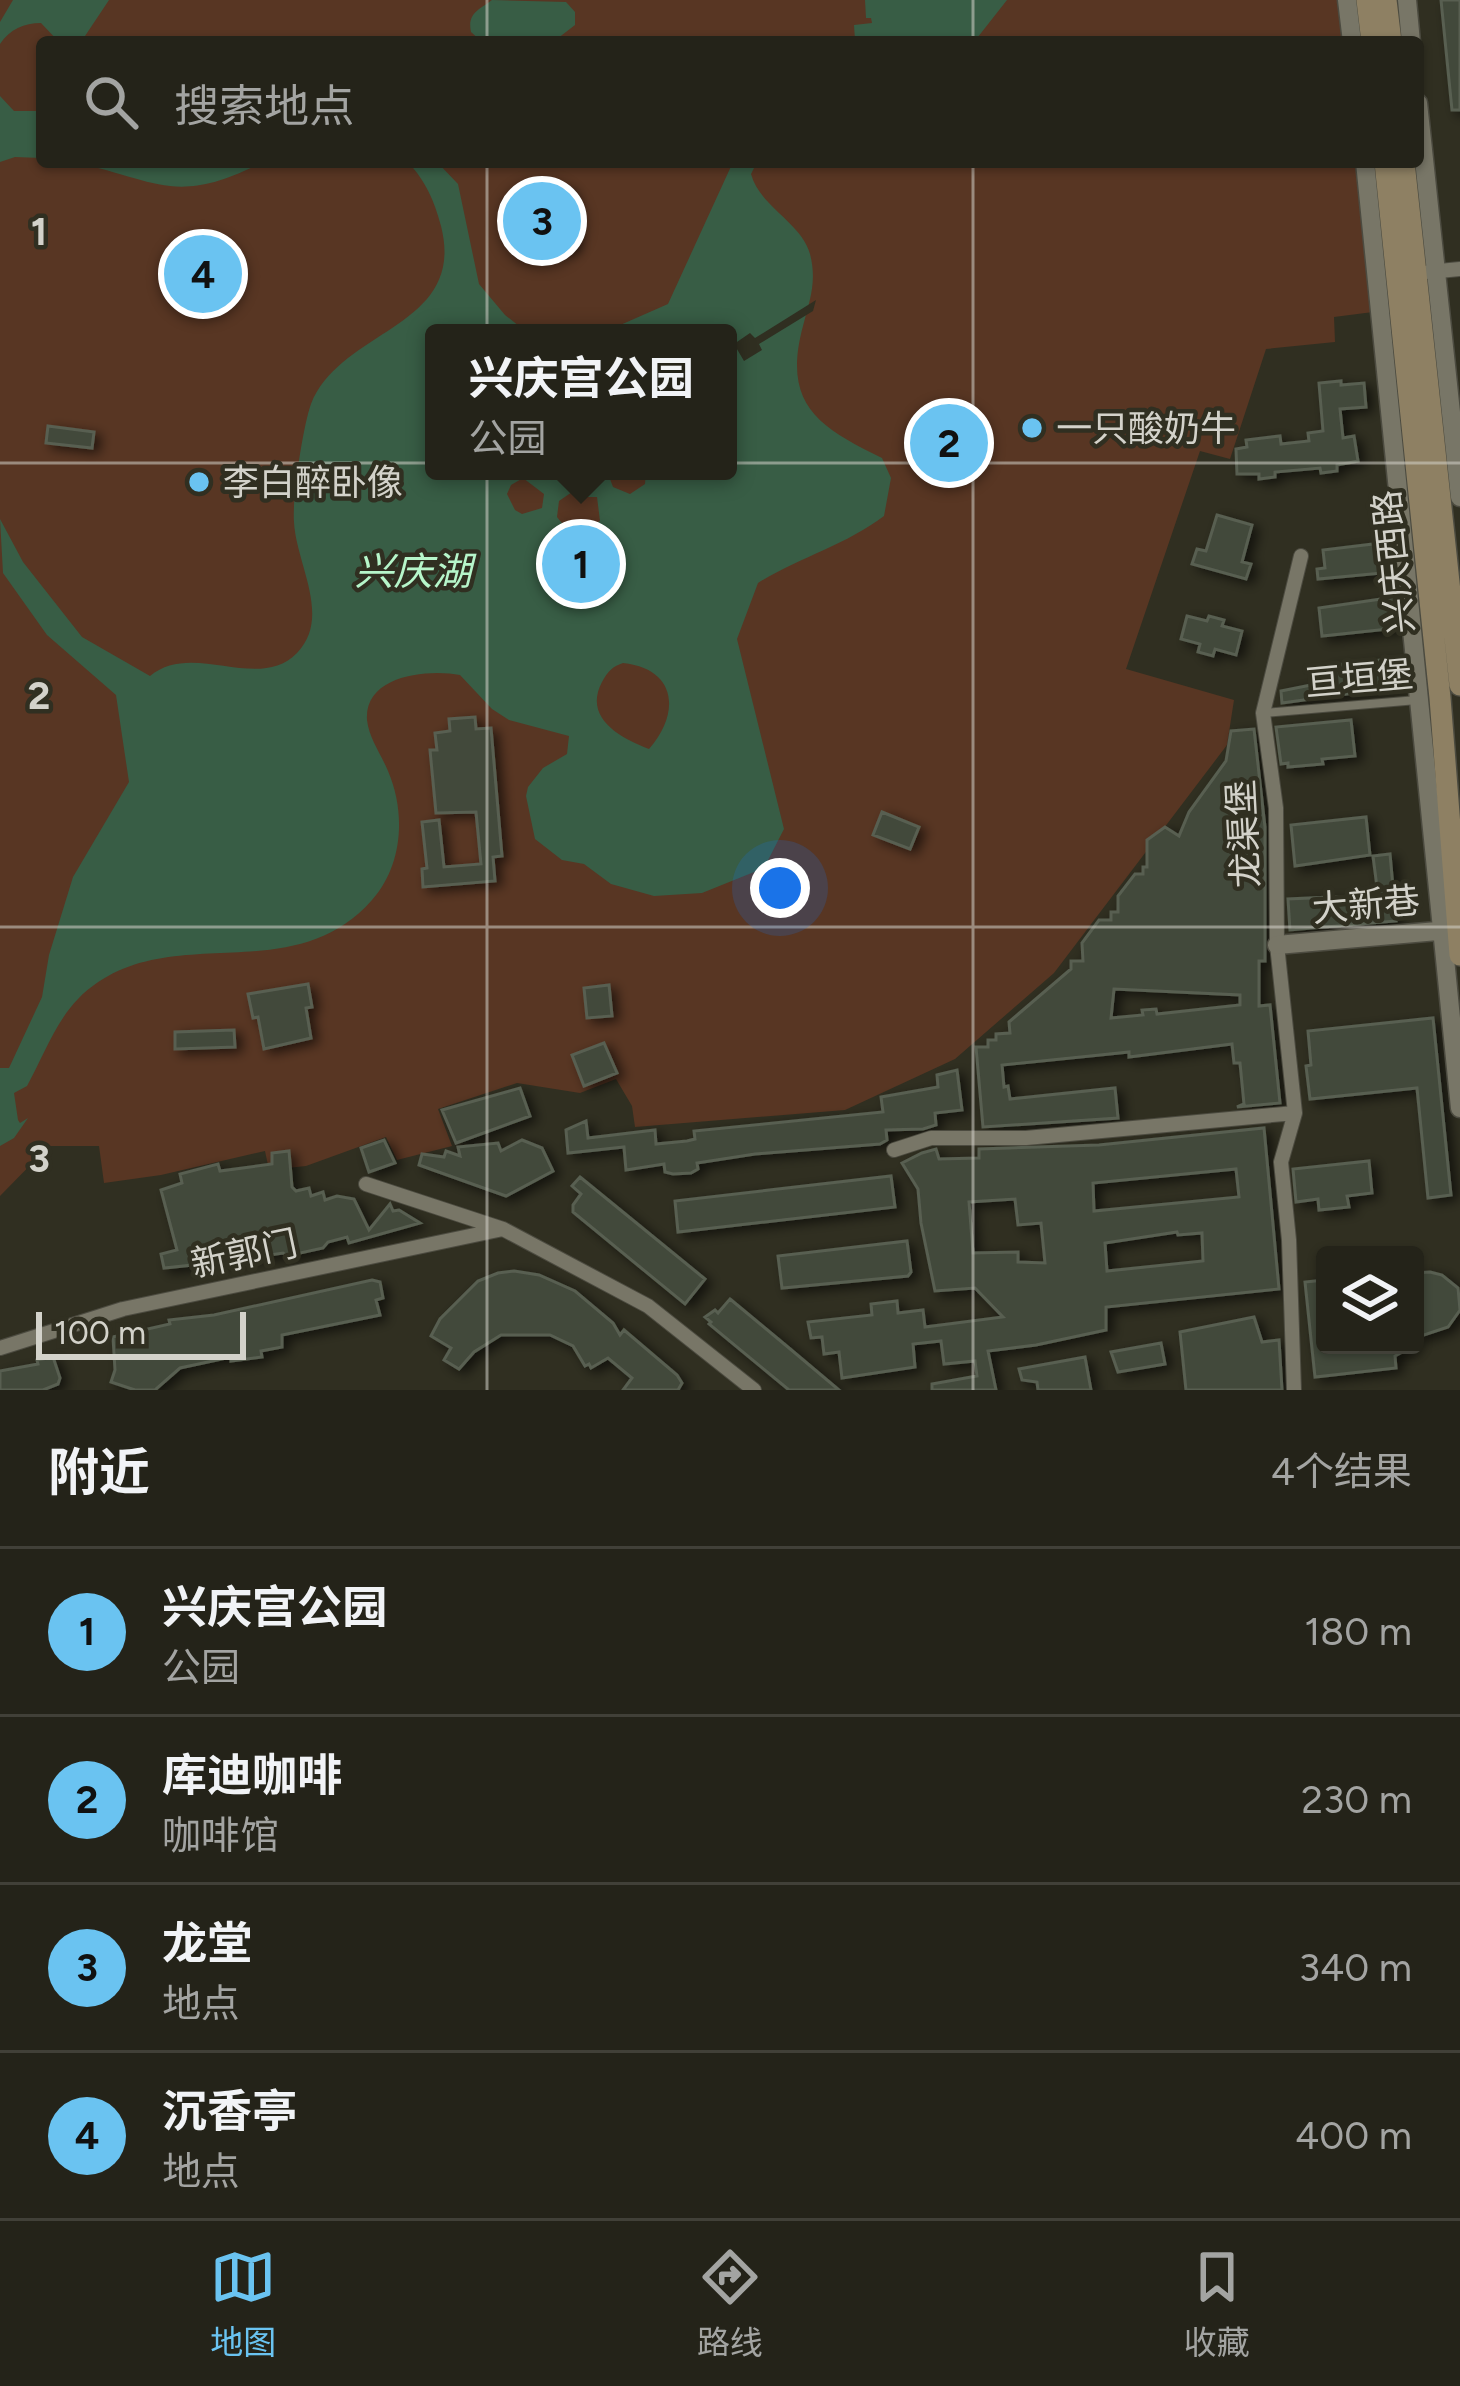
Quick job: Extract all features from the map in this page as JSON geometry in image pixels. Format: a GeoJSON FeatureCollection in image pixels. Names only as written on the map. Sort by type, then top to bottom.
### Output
{"type":"FeatureCollection","features":[{"type":"Feature","properties":{"kind":"main road"},"geometry":{"type":"LineString","coordinates":[[1367,0],[1371,36]]}},
{"type":"Feature","properties":{"kind":"main road"},"geometry":{"type":"LineString","coordinates":[[1386,0],[1390,36]]}},
{"type":"Feature","properties":{"kind":"main road","name":"兴庆西路"},"geometry":{"type":"LineString","coordinates":[[1386,168],[1416,273],[1453,930],[1460,955]]}},
{"type":"Feature","properties":{"kind":"main road","name":"兴庆西路"},"geometry":{"type":"LineString","coordinates":[[1405,168],[1460,685]]}},
{"type":"Feature","properties":{"kind":"street"},"geometry":{"type":"LineString","coordinates":[[1347,0],[1351,36]]}},
{"type":"Feature","properties":{"kind":"street"},"geometry":{"type":"LineString","coordinates":[[1407,0],[1411,36]]}},
{"type":"Feature","properties":{"kind":"street"},"geometry":{"type":"LineString","coordinates":[[1366,168],[1440,698]]}},
{"type":"Feature","properties":{"kind":"street"},"geometry":{"type":"LineString","coordinates":[[1417,168],[1416,273],[1460,497]]}},
{"type":"Feature","properties":{"kind":"street"},"geometry":{"type":"LineString","coordinates":[[1416,273],[1460,269]]}},
{"type":"Feature","properties":{"kind":"street","name":"龙渠堡"},"geometry":{"type":"LineString","coordinates":[[1294,1390],[1281,1162],[1294,1113],[1277,945],[1276,808],[1263,713],[1301,556]]}},
{"type":"Feature","properties":{"kind":"street"},"geometry":{"type":"LineString","coordinates":[[1453,930],[1460,1108]]}},
{"type":"Feature","properties":{"kind":"street","name":"大新巷"},"geometry":{"type":"LineString","coordinates":[[1277,945],[1453,930]]}},
{"type":"Feature","properties":{"kind":"street"},"geometry":{"type":"LineString","coordinates":[[894,1150],[931,1138],[1026,1138],[1294,1113]]}},
{"type":"Feature","properties":{"kind":"street"},"geometry":{"type":"LineString","coordinates":[[366,1184],[503,1229],[648,1306],[754,1390]]}},
{"type":"Feature","properties":{"kind":"street","name":"新郭门"},"geometry":{"type":"LineString","coordinates":[[0,1348],[123,1309],[503,1229]]}},
{"type":"Feature","properties":{"kind":"lane","name":"亘垣堡"},"geometry":{"type":"LineString","coordinates":[[1263,713],[1440,698]]}},
{"type":"Feature","properties":{"kind":"shaded area"},"geometry":{"type":"Polygon","coordinates":[[[0,0],[1338,0],[1342,36],[36,36],[36,168],[1358,168],[1373,312],[1334,317],[1335,342],[1266,349],[1230,459],[1200,451],[1126,669],[1234,700],[1227,745],[1054,973],[955,1059],[845,1110],[635,1127],[632,1106],[616,1079],[580,1093],[517,1083],[438,1109],[452,1146],[397,1160],[386,1137],[306,1166],[269,1170],[265,1151],[104,1183],[99,1146],[49,1146],[0,1196],[0,0]]]}},
{"type":"Feature","properties":{"kind":"water"},"geometry":{"type":"Polygon","coordinates":[[[13,0],[109,0],[85,36],[53,36],[41,23],[29,24],[8,34],[0,44],[0,22],[13,0]]]}},
{"type":"Feature","properties":{"kind":"water"},"geometry":{"type":"Polygon","coordinates":[[[492,0],[566,2],[575,12],[575,25],[561,36],[475,36],[471,32],[475,13],[492,0]]]}},
{"type":"Feature","properties":{"kind":"water"},"geometry":{"type":"Polygon","coordinates":[[[865,0],[1007,0],[979,36],[855,36],[854,25],[872,23],[866,18],[865,0]]]}},
{"type":"Feature","properties":{"kind":"water"},"geometry":{"type":"Polygon","coordinates":[[[0,96],[14,111],[36,111],[36,158],[0,162],[0,96]]]}},
{"type":"Feature","properties":{"kind":"water"},"geometry":{"type":"Polygon","coordinates":[[[95,168],[250,168],[187,187],[95,168]]]}},
{"type":"Feature","properties":{"kind":"water","name":"兴庆湖"},"geometry":{"type":"Polygon","coordinates":[[[413,168],[443,168],[458,184],[479,284],[516,324],[425,324],[425,480],[520,480],[507,494],[522,514],[542,508],[544,494],[526,480],[610,480],[613,487],[630,494],[645,480],[737,480],[737,324],[623,324],[668,304],[730,168],[754,168],[751,174],[756,186],[805,243],[813,282],[798,353],[802,394],[823,423],[882,458],[891,478],[884,516],[758,583],[737,639],[784,829],[764,868],[702,893],[654,896],[611,884],[584,864],[562,860],[535,839],[528,787],[543,768],[567,754],[569,736],[509,720],[460,675],[400,678],[376,693],[367,720],[394,787],[399,821],[390,871],[372,900],[339,928],[303,943],[148,961],[112,974],[70,1008],[27,1086],[14,1093],[18,1120],[28,1118],[14,1138],[0,1146],[0,1068],[9,1068],[42,997],[49,955],[73,877],[129,782],[116,695],[47,635],[3,573],[0,519],[23,562],[82,637],[150,676],[167,666],[186,663],[264,668],[297,653],[312,623],[294,511],[311,404],[326,379],[348,358],[419,307],[436,286],[444,260],[441,226],[425,184],[413,168]],[[575,490],[559,501],[557,517],[572,529],[600,521],[597,497],[585,497],[575,490]],[[623,663],[602,682],[597,706],[616,732],[649,749],[666,722],[668,695],[655,674],[623,663]]]}},
{"type":"Feature","properties":{"kind":"pier"},"geometry":{"type":"Polygon","coordinates":[[[816,300],[813,311],[759,344],[762,350],[744,361],[737,342],[750,333],[755,338],[816,300]]]}},
{"type":"Feature","properties":{"kind":"building"},"geometry":{"type":"Polygon","coordinates":[[[1441,0],[1460,0],[1460,110],[1452,110],[1441,0]]]}},
{"type":"Feature","properties":{"kind":"building"},"geometry":{"type":"Polygon","coordinates":[[[568,189],[573,247],[516,252],[511,194],[568,189]]]}},
{"type":"Feature","properties":{"kind":"building"},"geometry":{"type":"Polygon","coordinates":[[[186,257],[220,257],[220,290],[186,290],[186,257]]]}},
{"type":"Feature","properties":{"kind":"building"},"geometry":{"type":"Polygon","coordinates":[[[1341,381],[1341,385],[1364,383],[1366,407],[1340,409],[1343,438],[1354,436],[1358,461],[1321,473],[1320,468],[1275,472],[1275,477],[1259,479],[1259,474],[1237,474],[1236,449],[1247,447],[1246,440],[1280,436],[1281,444],[1309,441],[1308,433],[1323,431],[1319,383],[1341,381]]]}},
{"type":"Feature","properties":{"kind":"building"},"geometry":{"type":"Polygon","coordinates":[[[48,426],[94,432],[92,448],[46,443],[48,426]]]}},
{"type":"Feature","properties":{"kind":"building"},"geometry":{"type":"Polygon","coordinates":[[[1217,515],[1252,525],[1242,562],[1251,564],[1246,579],[1192,564],[1197,549],[1206,551],[1217,515]]]}},
{"type":"Feature","properties":{"kind":"building"},"geometry":{"type":"Polygon","coordinates":[[[1390,542],[1393,572],[1318,579],[1317,569],[1325,568],[1323,550],[1390,542]]]}},
{"type":"Feature","properties":{"kind":"building"},"geometry":{"type":"Polygon","coordinates":[[[1395,597],[1398,628],[1322,636],[1319,608],[1395,597]]]}},
{"type":"Feature","properties":{"kind":"building"},"geometry":{"type":"Polygon","coordinates":[[[1187,616],[1224,620],[1222,626],[1242,631],[1236,655],[1215,649],[1213,656],[1198,652],[1200,644],[1181,639],[1187,616]]]}},
{"type":"Feature","properties":{"kind":"building"},"geometry":{"type":"Polygon","coordinates":[[[1401,658],[1404,686],[1282,703],[1281,691],[1326,682],[1325,666],[1401,658]]]}},
{"type":"Feature","properties":{"kind":"building"},"geometry":{"type":"Polygon","coordinates":[[[475,717],[476,729],[491,728],[502,856],[493,857],[495,881],[423,887],[422,869],[427,868],[422,822],[439,820],[444,867],[481,864],[476,812],[436,813],[430,750],[437,750],[435,733],[450,731],[449,719],[475,717]]]}},
{"type":"Feature","properties":{"kind":"building"},"geometry":{"type":"Polygon","coordinates":[[[1351,720],[1355,756],[1322,759],[1323,764],[1281,764],[1276,727],[1351,720]]]}},
{"type":"Feature","properties":{"kind":"building"},"geometry":{"type":"Polygon","coordinates":[[[1254,729],[1265,827],[1265,961],[1259,961],[1259,1006],[1270,1005],[1280,1103],[1237,1107],[1244,1104],[1240,1063],[1234,1063],[1232,1044],[1129,1057],[1129,1052],[1002,1065],[1010,1099],[1115,1088],[1118,1118],[983,1127],[976,1047],[988,1047],[988,1040],[996,1040],[996,1034],[1010,1033],[1009,1022],[1071,969],[1071,961],[1083,961],[1082,943],[1099,920],[1111,920],[1111,912],[1118,912],[1118,896],[1147,867],[1147,840],[1165,827],[1179,836],[1189,812],[1226,761],[1231,731],[1254,729]],[[1114,989],[1111,1018],[1143,1015],[1142,1010],[1156,1009],[1157,1014],[1240,1005],[1240,995],[1114,989]]]}},
{"type":"Feature","properties":{"kind":"building"},"geometry":{"type":"Polygon","coordinates":[[[882,812],[919,827],[910,849],[873,835],[882,812]]]}},
{"type":"Feature","properties":{"kind":"building"},"geometry":{"type":"Polygon","coordinates":[[[1366,817],[1370,855],[1295,866],[1291,825],[1366,817]]]}},
{"type":"Feature","properties":{"kind":"building"},"geometry":{"type":"Polygon","coordinates":[[[1390,854],[1396,921],[1290,930],[1288,899],[1378,895],[1373,856],[1390,854]]]}},
{"type":"Feature","properties":{"kind":"building"},"geometry":{"type":"Polygon","coordinates":[[[308,984],[311,1038],[264,1049],[248,994],[308,984]]]}},
{"type":"Feature","properties":{"kind":"building"},"geometry":{"type":"Polygon","coordinates":[[[609,985],[612,1016],[587,1018],[584,988],[609,985]]]}},
{"type":"Feature","properties":{"kind":"building"},"geometry":{"type":"Polygon","coordinates":[[[1433,1018],[1451,1195],[1428,1198],[1417,1088],[1310,1099],[1306,1066],[1311,1065],[1308,1031],[1433,1018]]]}},
{"type":"Feature","properties":{"kind":"building"},"geometry":{"type":"Polygon","coordinates":[[[234,1030],[235,1047],[175,1049],[175,1032],[234,1030]]]}},
{"type":"Feature","properties":{"kind":"building"},"geometry":{"type":"Polygon","coordinates":[[[604,1043],[617,1073],[584,1086],[572,1055],[604,1043]]]}},
{"type":"Feature","properties":{"kind":"building"},"geometry":{"type":"Polygon","coordinates":[[[957,1070],[962,1110],[935,1113],[936,1125],[923,1129],[886,1130],[887,1140],[880,1144],[755,1154],[697,1163],[698,1169],[691,1173],[673,1174],[665,1172],[664,1164],[626,1170],[624,1147],[568,1153],[566,1130],[586,1121],[588,1138],[655,1130],[656,1144],[687,1141],[695,1139],[694,1131],[883,1112],[881,1097],[938,1087],[937,1075],[957,1070]]]}},
{"type":"Feature","properties":{"kind":"building"},"geometry":{"type":"Polygon","coordinates":[[[520,1088],[530,1116],[456,1143],[442,1110],[520,1088]]]}},
{"type":"Feature","properties":{"kind":"building"},"geometry":{"type":"Polygon","coordinates":[[[1264,1128],[1279,1289],[1106,1307],[1106,1330],[988,1351],[996,1390],[932,1390],[932,1384],[977,1376],[975,1361],[944,1364],[941,1341],[913,1344],[915,1367],[842,1378],[839,1352],[824,1354],[822,1337],[811,1338],[808,1322],[872,1315],[871,1304],[897,1301],[898,1313],[923,1310],[925,1327],[1003,1317],[975,1288],[935,1291],[918,1189],[902,1163],[936,1149],[939,1159],[979,1158],[979,1149],[1099,1145],[1264,1128]],[[1236,1169],[1093,1183],[1094,1211],[1239,1197],[1236,1169]],[[1015,1199],[969,1202],[973,1253],[1018,1252],[1018,1262],[1045,1263],[1041,1223],[1018,1225],[1015,1199]],[[1202,1233],[1105,1243],[1107,1271],[1203,1261],[1202,1233]]]}},
{"type":"Feature","properties":{"kind":"building"},"geometry":{"type":"Polygon","coordinates":[[[384,1140],[395,1163],[369,1172],[361,1148],[384,1140]]]}},
{"type":"Feature","properties":{"kind":"building"},"geometry":{"type":"Polygon","coordinates":[[[522,1140],[542,1148],[553,1171],[506,1196],[419,1165],[422,1154],[444,1157],[446,1151],[460,1156],[458,1147],[498,1143],[501,1151],[522,1140]]]}},
{"type":"Feature","properties":{"kind":"building"},"geometry":{"type":"Polygon","coordinates":[[[289,1151],[296,1191],[309,1188],[311,1196],[323,1192],[325,1200],[354,1199],[369,1230],[390,1204],[393,1211],[420,1223],[349,1243],[347,1237],[287,1256],[235,1260],[233,1253],[221,1262],[164,1268],[161,1254],[177,1250],[161,1190],[182,1183],[180,1174],[218,1164],[220,1171],[272,1164],[272,1153],[289,1151]]]}},
{"type":"Feature","properties":{"kind":"building"},"geometry":{"type":"Polygon","coordinates":[[[1369,1161],[1372,1193],[1347,1196],[1349,1207],[1319,1210],[1318,1199],[1296,1202],[1293,1169],[1369,1161]]]}},
{"type":"Feature","properties":{"kind":"building"},"geometry":{"type":"Polygon","coordinates":[[[891,1176],[895,1207],[678,1232],[675,1201],[891,1176]]]}},
{"type":"Feature","properties":{"kind":"building"},"geometry":{"type":"Polygon","coordinates":[[[580,1177],[705,1279],[685,1304],[573,1212],[581,1194],[572,1186],[580,1177]]]}},
{"type":"Feature","properties":{"kind":"building"},"geometry":{"type":"Polygon","coordinates":[[[907,1241],[908,1276],[782,1288],[778,1256],[907,1241]]]}},
{"type":"Feature","properties":{"kind":"building"},"geometry":{"type":"Polygon","coordinates":[[[514,1271],[539,1275],[575,1291],[613,1323],[620,1335],[624,1330],[677,1375],[682,1383],[678,1390],[623,1390],[632,1378],[608,1358],[591,1368],[585,1366],[573,1346],[550,1335],[501,1335],[474,1352],[459,1369],[444,1360],[451,1348],[431,1336],[440,1319],[478,1281],[514,1271]]]}},
{"type":"Feature","properties":{"kind":"building"},"geometry":{"type":"Polygon","coordinates":[[[1424,1272],[1442,1275],[1458,1288],[1460,1310],[1448,1327],[1424,1335],[1424,1272]]]}},
{"type":"Feature","properties":{"kind":"building"},"geometry":{"type":"Polygon","coordinates":[[[1316,1281],[1316,1354],[1399,1354],[1396,1368],[1315,1377],[1305,1282],[1316,1281]]]}},
{"type":"Feature","properties":{"kind":"building"},"geometry":{"type":"Polygon","coordinates":[[[380,1282],[383,1298],[376,1300],[380,1315],[282,1335],[282,1347],[261,1351],[262,1357],[231,1361],[231,1357],[180,1368],[155,1390],[111,1382],[113,1337],[170,1324],[169,1320],[214,1315],[380,1282]]]}},
{"type":"Feature","properties":{"kind":"building"},"geometry":{"type":"Polygon","coordinates":[[[730,1299],[839,1390],[789,1390],[709,1324],[705,1317],[715,1310],[718,1313],[730,1299]]]}},
{"type":"Feature","properties":{"kind":"building"},"geometry":{"type":"Polygon","coordinates":[[[1254,1317],[1262,1342],[1279,1340],[1282,1390],[1186,1390],[1180,1332],[1254,1317]]]}},
{"type":"Feature","properties":{"kind":"building"},"geometry":{"type":"Polygon","coordinates":[[[1161,1343],[1165,1364],[1118,1372],[1111,1352],[1161,1343]]]}},
{"type":"Feature","properties":{"kind":"building"},"geometry":{"type":"Polygon","coordinates":[[[53,1357],[58,1384],[43,1390],[0,1390],[0,1371],[53,1357]]]}},
{"type":"Feature","properties":{"kind":"building"},"geometry":{"type":"Polygon","coordinates":[[[1085,1357],[1091,1390],[1038,1390],[1037,1382],[1022,1380],[1019,1369],[1085,1357]]]}},
{"type":"Feature","properties":{"kind":"place","name":"龙堂"},"geometry":{"type":"Point","coordinates":[542,221]}},
{"type":"Feature","properties":{"kind":"place","name":"沉香亭"},"geometry":{"type":"Point","coordinates":[203,274]}},
{"type":"Feature","properties":{"kind":"place","name":"一只酸奶牛"},"geometry":{"type":"Point","coordinates":[1032,428]}},
{"type":"Feature","properties":{"kind":"place","name":"库迪咖啡"},"geometry":{"type":"Point","coordinates":[949,443]}},
{"type":"Feature","properties":{"kind":"place","name":"李白醉卧像"},"geometry":{"type":"Point","coordinates":[199,482]}},
{"type":"Feature","properties":{"kind":"place","name":"兴庆宫公园"},"geometry":{"type":"Point","coordinates":[581,564]}}]}
